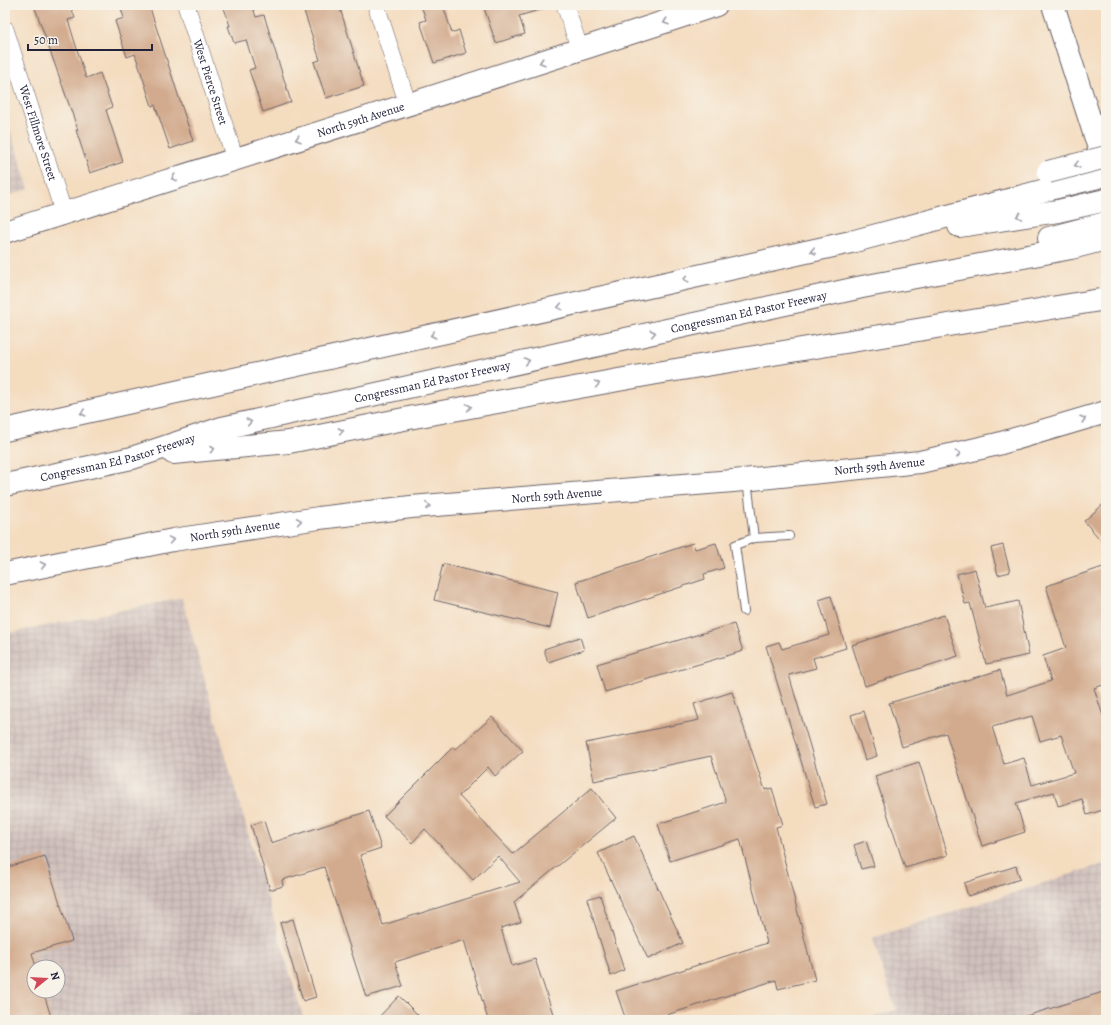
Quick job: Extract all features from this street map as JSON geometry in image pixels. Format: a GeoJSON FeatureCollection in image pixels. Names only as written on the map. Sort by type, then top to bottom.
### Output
{"type":"FeatureCollection","features":[{"type":"Feature","properties":{"kind":"main road","name":"North 59th Avenue"},"geometry":{"type":"LineString","coordinates":[[5,232],[408,105],[716,5]]}},
{"type":"Feature","properties":{"kind":"main road"},"geometry":{"type":"LineString","coordinates":[[1053,5],[1106,170]]}},
{"type":"Feature","properties":{"kind":"main road"},"geometry":{"type":"LineString","coordinates":[[852,242],[1050,180],[1106,157]]}},
{"type":"Feature","properties":{"kind":"main road"},"geometry":{"type":"LineString","coordinates":[[1050,180],[1106,175]]}},
{"type":"Feature","properties":{"kind":"main road"},"geometry":{"type":"LineString","coordinates":[[5,430],[852,242],[1058,211],[1106,200]]}},
{"type":"Feature","properties":{"kind":"main road"},"geometry":{"type":"LineString","coordinates":[[1068,241],[1106,223]]}},
{"type":"Feature","properties":{"kind":"main road"},"geometry":{"type":"LineString","coordinates":[[1068,241],[1106,239]]}},
{"type":"Feature","properties":{"kind":"main road","name":"Congressman Ed Pastor Freeway"},"geometry":{"type":"LineString","coordinates":[[5,485],[132,458],[222,428],[1068,241]]}},
{"type":"Feature","properties":{"kind":"main road"},"geometry":{"type":"LineString","coordinates":[[132,458],[289,442],[414,417],[649,375],[1097,301]]}},
{"type":"Feature","properties":{"kind":"main road","name":"North 59th Avenue"},"geometry":{"type":"LineString","coordinates":[[5,574],[172,540],[319,518],[412,507],[747,479],[920,462],[998,444],[1106,412]]}},
{"type":"Feature","properties":{"kind":"street","name":"West Pierce Street"},"geometry":{"type":"LineString","coordinates":[[186,5],[235,159]]}},
{"type":"Feature","properties":{"kind":"street"},"geometry":{"type":"LineString","coordinates":[[376,5],[408,105]]}},
{"type":"Feature","properties":{"kind":"street"},"geometry":{"type":"LineString","coordinates":[[565,5],[580,50]]}},
{"type":"Feature","properties":{"kind":"street","name":"West Fillmore Street"},"geometry":{"type":"LineString","coordinates":[[5,29],[64,214]]}},
{"type":"Feature","properties":{"kind":"lane"},"geometry":{"type":"LineString","coordinates":[[747,479],[754,538]]}},
{"type":"Feature","properties":{"kind":"lane"},"geometry":{"type":"LineString","coordinates":[[744,611],[735,545],[754,538],[789,536]]}},
{"type":"Feature","properties":{"kind":"shaded area"},"geometry":{"type":"Polygon","coordinates":[[[5,114],[29,189],[5,197],[5,114]]]}},
{"type":"Feature","properties":{"kind":"shaded area"},"geometry":{"type":"Polygon","coordinates":[[[182,598],[233,782],[304,1020],[5,1020],[5,634],[182,598]]]}},
{"type":"Feature","properties":{"kind":"shaded area"},"geometry":{"type":"Polygon","coordinates":[[[1106,863],[1106,1020],[864,1020],[896,1010],[872,938],[1106,863]]]}},
{"type":"Feature","properties":{"kind":"building"},"geometry":{"type":"Polygon","coordinates":[[[34,5],[70,5],[75,18],[68,20],[86,78],[100,73],[112,107],[106,110],[123,162],[90,173],[76,130],[78,130],[34,5]]]}},
{"type":"Feature","properties":{"kind":"building"},"geometry":{"type":"Polygon","coordinates":[[[120,5],[149,5],[193,141],[170,149],[155,105],[152,106],[135,54],[127,57],[115,21],[124,18],[120,5]]]}},
{"type":"Feature","properties":{"kind":"building"},"geometry":{"type":"Polygon","coordinates":[[[223,5],[252,5],[256,17],[264,15],[291,102],[263,112],[249,70],[255,68],[246,40],[234,43],[223,5]]]}},
{"type":"Feature","properties":{"kind":"building"},"geometry":{"type":"Polygon","coordinates":[[[302,5],[339,5],[364,86],[326,98],[314,62],[320,60],[302,5]]]}},
{"type":"Feature","properties":{"kind":"building"},"geometry":{"type":"Polygon","coordinates":[[[421,5],[443,5],[452,33],[459,30],[466,53],[434,63],[420,22],[426,20],[421,5]]]}},
{"type":"Feature","properties":{"kind":"building"},"geometry":{"type":"Polygon","coordinates":[[[483,5],[546,5],[546,8],[519,16],[525,34],[496,43],[483,5]]]}},
{"type":"Feature","properties":{"kind":"building"},"geometry":{"type":"Polygon","coordinates":[[[1106,502],[1106,546],[1084,521],[1106,502]]]}},
{"type":"Feature","properties":{"kind":"building"},"geometry":{"type":"Polygon","coordinates":[[[693,543],[695,549],[716,543],[724,568],[704,574],[705,579],[588,618],[576,582],[693,543]]]}},
{"type":"Feature","properties":{"kind":"building"},"geometry":{"type":"Polygon","coordinates":[[[1003,545],[1010,572],[998,575],[991,548],[1003,545]]]}},
{"type":"Feature","properties":{"kind":"building"},"geometry":{"type":"Polygon","coordinates":[[[443,564],[558,592],[550,628],[434,600],[443,564]]]}},
{"type":"Feature","properties":{"kind":"building"},"geometry":{"type":"Polygon","coordinates":[[[1106,566],[1106,684],[1094,688],[1106,725],[1106,809],[1087,815],[1082,799],[1058,806],[1054,792],[1016,803],[1025,832],[982,846],[946,733],[902,747],[889,703],[1000,670],[1007,695],[1051,681],[1043,656],[1066,648],[1046,586],[1106,566]],[[1032,716],[992,727],[1004,764],[1024,758],[1032,785],[1074,773],[1061,735],[1040,741],[1032,716]]]}},
{"type":"Feature","properties":{"kind":"building"},"geometry":{"type":"Polygon","coordinates":[[[975,569],[985,608],[1018,601],[1029,655],[986,664],[970,603],[965,604],[957,574],[975,569]]]}},
{"type":"Feature","properties":{"kind":"building"},"geometry":{"type":"Polygon","coordinates":[[[831,596],[846,648],[813,658],[816,668],[789,675],[827,804],[815,807],[766,646],[779,642],[782,649],[829,635],[819,600],[831,596]]]}},
{"type":"Feature","properties":{"kind":"building"},"geometry":{"type":"Polygon","coordinates":[[[944,615],[958,656],[865,686],[852,645],[944,615]]]}},
{"type":"Feature","properties":{"kind":"building"},"geometry":{"type":"Polygon","coordinates":[[[734,624],[743,651],[605,692],[597,664],[734,624]]]}},
{"type":"Feature","properties":{"kind":"building"},"geometry":{"type":"Polygon","coordinates":[[[580,637],[584,650],[548,662],[544,649],[580,637]]]}},
{"type":"Feature","properties":{"kind":"building"},"geometry":{"type":"Polygon","coordinates":[[[732,692],[765,790],[772,788],[783,825],[776,827],[815,980],[778,989],[776,980],[651,1020],[626,1020],[616,991],[767,943],[740,839],[670,861],[658,824],[726,802],[711,756],[594,781],[586,743],[699,720],[694,704],[732,692]]]}},
{"type":"Feature","properties":{"kind":"building"},"geometry":{"type":"Polygon","coordinates":[[[864,711],[877,756],[865,760],[851,715],[864,711]]]}},
{"type":"Feature","properties":{"kind":"building"},"geometry":{"type":"Polygon","coordinates":[[[492,717],[523,751],[495,776],[488,767],[459,796],[513,854],[592,788],[616,818],[514,902],[521,922],[501,928],[512,966],[535,959],[555,1020],[488,1020],[464,940],[395,962],[403,986],[366,997],[324,867],[282,880],[283,886],[270,890],[251,825],[264,821],[271,843],[369,811],[381,848],[360,855],[383,925],[520,882],[498,856],[473,880],[425,829],[412,843],[384,816],[453,747],[456,749],[492,717]]]}},
{"type":"Feature","properties":{"kind":"building"},"geometry":{"type":"Polygon","coordinates":[[[919,762],[948,855],[905,868],[875,776],[919,762]]]}},
{"type":"Feature","properties":{"kind":"building"},"geometry":{"type":"Polygon","coordinates":[[[634,836],[683,943],[648,959],[598,853],[634,836]]]}},
{"type":"Feature","properties":{"kind":"building"},"geometry":{"type":"Polygon","coordinates":[[[866,841],[874,866],[861,869],[854,845],[866,841]]]}},
{"type":"Feature","properties":{"kind":"building"},"geometry":{"type":"Polygon","coordinates":[[[45,856],[72,941],[32,953],[34,959],[26,959],[26,999],[45,999],[52,1020],[5,1020],[5,868],[45,856]]]}},
{"type":"Feature","properties":{"kind":"building"},"geometry":{"type":"Polygon","coordinates":[[[1016,866],[1020,879],[968,896],[964,883],[1016,866]]]}},
{"type":"Feature","properties":{"kind":"building"},"geometry":{"type":"Polygon","coordinates":[[[600,895],[624,970],[611,976],[587,899],[600,895]]]}},
{"type":"Feature","properties":{"kind":"building"},"geometry":{"type":"Polygon","coordinates":[[[293,919],[316,997],[303,1001],[280,923],[293,919]]]}},
{"type":"Feature","properties":{"kind":"building"},"geometry":{"type":"Polygon","coordinates":[[[1106,991],[1106,1020],[1024,1020],[1023,1017],[1106,991]]]}},
{"type":"Feature","properties":{"kind":"building"},"geometry":{"type":"Polygon","coordinates":[[[399,996],[423,1020],[376,1020],[399,996]]]}}]}
